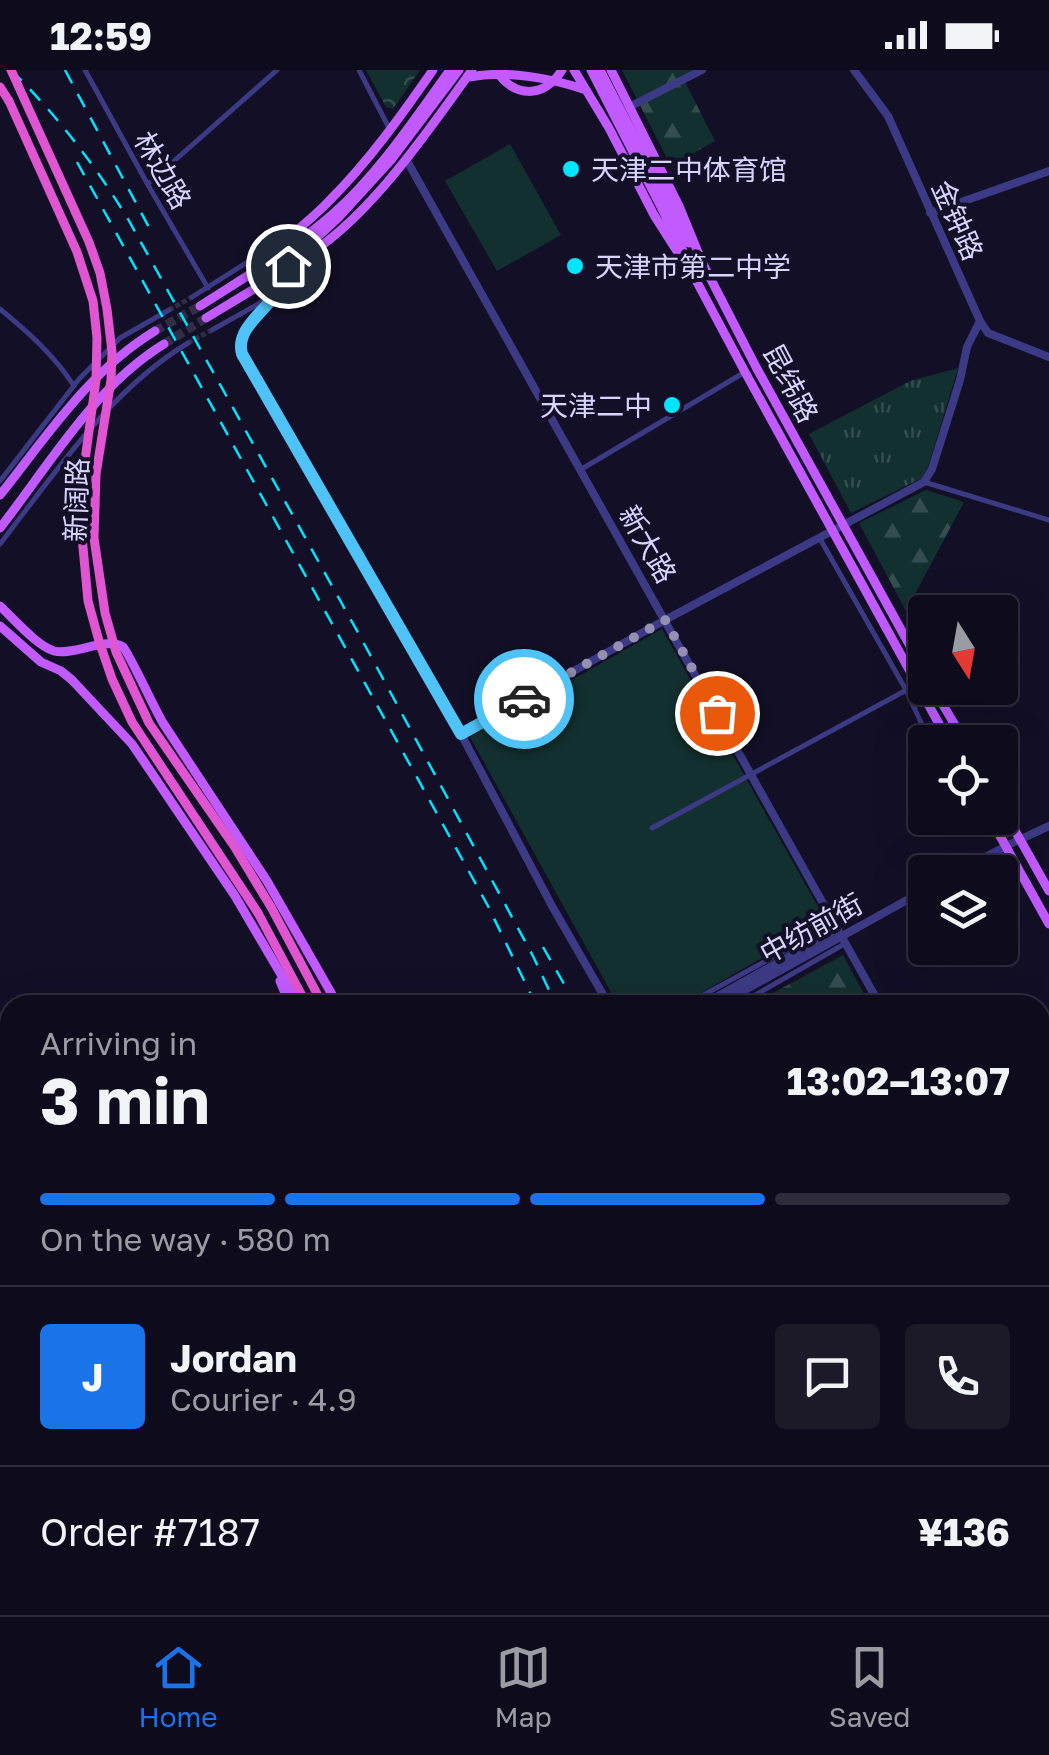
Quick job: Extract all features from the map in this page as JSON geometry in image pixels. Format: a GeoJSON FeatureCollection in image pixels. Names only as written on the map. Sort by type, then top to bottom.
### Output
{"type":"FeatureCollection","features":[{"type":"Feature","properties":{"kind":"highway","name":"新阔路"},"geometry":{"type":"LineString","coordinates":[[11,70],[90,242],[108,309],[111,380],[96,474],[94,538],[105,613],[116,652],[149,722],[234,846],[318,995]]}},
{"type":"Feature","properties":{"kind":"highway","name":"新阔路"},"geometry":{"type":"LineString","coordinates":[[0,87],[78,252],[93,302],[98,338],[96,380],[80,515],[88,601],[98,641],[132,722],[258,914],[298,995]]}},
{"type":"Feature","properties":{"kind":"main road"},"geometry":{"type":"LineString","coordinates":[[267,262],[370,158],[432,70]]}},
{"type":"Feature","properties":{"kind":"main road"},"geometry":{"type":"LineString","coordinates":[[288,266],[300,247],[376,170],[450,70]]}},
{"type":"Feature","properties":{"kind":"main road"},"geometry":{"type":"LineString","coordinates":[[496,70],[507,84],[532,91],[553,82],[562,70]]}},
{"type":"Feature","properties":{"kind":"main road"},"geometry":{"type":"LineString","coordinates":[[574,70],[654,215],[690,269]]}},
{"type":"Feature","properties":{"kind":"main road"},"geometry":{"type":"LineString","coordinates":[[591,70],[669,216],[702,262]]}},
{"type":"Feature","properties":{"kind":"main road"},"geometry":{"type":"LineString","coordinates":[[600,70],[690,269]]}},
{"type":"Feature","properties":{"kind":"main road"},"geometry":{"type":"LineString","coordinates":[[611,70],[679,206],[702,262]]}},
{"type":"Feature","properties":{"kind":"main road"},"geometry":{"type":"LineString","coordinates":[[206,318],[310,255],[362,210],[406,159],[466,72]]}},
{"type":"Feature","properties":{"kind":"main road"},"geometry":{"type":"LineString","coordinates":[[200,306],[267,262],[300,247],[367,188],[466,72],[514,73],[588,90]]}},
{"type":"Feature","properties":{"kind":"main road","name":"昆纬路"},"geometry":{"type":"LineString","coordinates":[[702,262],[908,642]]}},
{"type":"Feature","properties":{"kind":"main road","name":"昆纬路"},"geometry":{"type":"LineString","coordinates":[[690,269],[832,530],[908,660]]}},
{"type":"Feature","properties":{"kind":"main road"},"geometry":{"type":"LineString","coordinates":[[0,495],[77,389],[155,330]]}},
{"type":"Feature","properties":{"kind":"main road"},"geometry":{"type":"LineString","coordinates":[[0,528],[114,382],[164,344]]}},
{"type":"Feature","properties":{"kind":"main road"},"geometry":{"type":"LineString","coordinates":[[0,606],[50,650],[67,652],[114,644],[128,651],[163,723],[267,881],[332,995]]}},
{"type":"Feature","properties":{"kind":"main road"},"geometry":{"type":"LineString","coordinates":[[0,626],[42,662],[72,680],[132,744],[236,896],[296,995]]}},
{"type":"Feature","properties":{"kind":"main road"},"geometry":{"type":"LineString","coordinates":[[1000,835],[1049,924]]}},
{"type":"Feature","properties":{"kind":"main road"},"geometry":{"type":"LineString","coordinates":[[1018,835],[1049,892]]}},
{"type":"Feature","properties":{"kind":"main road"},"geometry":{"type":"LineString","coordinates":[[313,962],[327,995]]}},
{"type":"Feature","properties":{"kind":"main road"},"geometry":{"type":"LineString","coordinates":[[274,964],[286,995]]}},
{"type":"Feature","properties":{"kind":"street","name":"林边路"},"geometry":{"type":"LineString","coordinates":[[85,70],[208,288]]}},
{"type":"Feature","properties":{"kind":"street"},"geometry":{"type":"LineString","coordinates":[[148,185],[277,70]]}},
{"type":"Feature","properties":{"kind":"street"},"geometry":{"type":"LineString","coordinates":[[359,70],[391,130]]}},
{"type":"Feature","properties":{"kind":"street"},"geometry":{"type":"LineString","coordinates":[[629,107],[702,70]]}},
{"type":"Feature","properties":{"kind":"street","name":"金钟路"},"geometry":{"type":"LineString","coordinates":[[854,70],[888,116],[980,321]]}},
{"type":"Feature","properties":{"kind":"street","name":"新大路"},"geometry":{"type":"LineString","coordinates":[[406,159],[874,995]]}},
{"type":"Feature","properties":{"kind":"street"},"geometry":{"type":"LineString","coordinates":[[930,213],[1049,170]]}},
{"type":"Feature","properties":{"kind":"street"},"geometry":{"type":"LineString","coordinates":[[192,297],[288,237]]}},
{"type":"Feature","properties":{"kind":"street"},"geometry":{"type":"LineString","coordinates":[[212,330],[260,303],[278,286],[288,266]]}},
{"type":"Feature","properties":{"kind":"street"},"geometry":{"type":"LineString","coordinates":[[288,266],[282,289],[243,334],[239,344],[242,354],[461,734],[603,995]]}},
{"type":"Feature","properties":{"kind":"street"},"geometry":{"type":"LineString","coordinates":[[0,309],[60,365],[77,389]]}},
{"type":"Feature","properties":{"kind":"street"},"geometry":{"type":"LineString","coordinates":[[0,481],[120,338],[169,310]]}},
{"type":"Feature","properties":{"kind":"street"},"geometry":{"type":"LineString","coordinates":[[461,734],[924,482],[938,451],[967,347],[980,321],[988,333],[1049,357]]}},
{"type":"Feature","properties":{"kind":"street"},"geometry":{"type":"LineString","coordinates":[[0,544],[77,445],[123,394],[162,359],[188,343]]}},
{"type":"Feature","properties":{"kind":"street"},"geometry":{"type":"LineString","coordinates":[[580,470],[745,372]]}},
{"type":"Feature","properties":{"kind":"street"},"geometry":{"type":"LineString","coordinates":[[924,482],[1049,520]]}},
{"type":"Feature","properties":{"kind":"street"},"geometry":{"type":"LineString","coordinates":[[819,537],[922,725]]}},
{"type":"Feature","properties":{"kind":"street"},"geometry":{"type":"LineString","coordinates":[[652,828],[906,690]]}},
{"type":"Feature","properties":{"kind":"street"},"geometry":{"type":"LineString","coordinates":[[989,855],[1049,826]]}},
{"type":"Feature","properties":{"kind":"street","name":"中纺前街"},"geometry":{"type":"LineString","coordinates":[[736,995],[908,899]]}},
{"type":"Feature","properties":{"kind":"street"},"geometry":{"type":"LineString","coordinates":[[703,995],[825,931],[842,936]]}},
{"type":"Feature","properties":{"kind":"street"},"geometry":{"type":"LineString","coordinates":[[722,995],[842,936]]}},
{"type":"Feature","properties":{"kind":"street"},"geometry":{"type":"LineString","coordinates":[[753,995],[842,936]]}},
{"type":"Feature","properties":{"kind":"green space"},"geometry":{"type":"Polygon","coordinates":[[[366,70],[420,70],[393,109],[386,107],[366,70]]]}},
{"type":"Feature","properties":{"kind":"green space"},"geometry":{"type":"Polygon","coordinates":[[[622,70],[693,70],[682,76],[715,141],[671,166],[622,70]]]}},
{"type":"Feature","properties":{"kind":"green space"},"geometry":{"type":"Polygon","coordinates":[[[510,144],[561,235],[497,271],[445,181],[510,144]]]}},
{"type":"Feature","properties":{"kind":"green space"},"geometry":{"type":"Polygon","coordinates":[[[958,368],[922,478],[851,513],[809,434],[910,381],[958,368]]]}},
{"type":"Feature","properties":{"kind":"green space"},"geometry":{"type":"Polygon","coordinates":[[[926,490],[964,502],[915,595],[908,595],[906,611],[859,523],[926,490]]]}},
{"type":"Feature","properties":{"kind":"green space"},"geometry":{"type":"Polygon","coordinates":[[[662,629],[826,921],[697,995],[612,995],[470,737],[662,629]]]}},
{"type":"Feature","properties":{"kind":"green space"},"geometry":{"type":"Polygon","coordinates":[[[843,955],[865,995],[769,995],[843,955]]]}},
{"type":"Feature","properties":{"kind":"tunnel"},"geometry":{"type":"LineString","coordinates":[[169,310],[192,297]]}},
{"type":"Feature","properties":{"kind":"tunnel"},"geometry":{"type":"LineString","coordinates":[[155,331],[200,306]]}},
{"type":"Feature","properties":{"kind":"tunnel"},"geometry":{"type":"LineString","coordinates":[[164,344],[206,318]]}},
{"type":"Feature","properties":{"kind":"tunnel"},"geometry":{"type":"LineString","coordinates":[[188,343],[212,330]]}},
{"type":"Feature","properties":{"kind":"railway"},"geometry":{"type":"LineString","coordinates":[[11,70],[74,141],[128,219],[361,638],[551,995]]}},
{"type":"Feature","properties":{"kind":"railway"},"geometry":{"type":"LineString","coordinates":[[65,70],[152,233]]}},
{"type":"Feature","properties":{"kind":"railway"},"geometry":{"type":"LineString","coordinates":[[77,162],[488,906],[531,995]]}},
{"type":"Feature","properties":{"kind":"railway"},"geometry":{"type":"LineString","coordinates":[[543,947],[570,995]]}},
{"type":"Feature","properties":{"kind":"way so far"},"geometry":{"type":"LineString","coordinates":[[524,699],[665,620],[717,713]]}},
{"type":"Feature","properties":{"kind":"place","name":"天津二中体育馆"},"geometry":{"type":"Point","coordinates":[571,169]}},
{"type":"Feature","properties":{"kind":"place","name":"天津市第二中学"},"geometry":{"type":"Point","coordinates":[575,266]}},
{"type":"Feature","properties":{"kind":"place","name":"天津二中"},"geometry":{"type":"Point","coordinates":[672,405]}},
{"type":"Feature","properties":{"kind":"route"},"geometry":{"type":"LineString","coordinates":[[288,266],[282,289],[243,334],[239,344],[242,354],[461,734],[524,699]]}}]}
